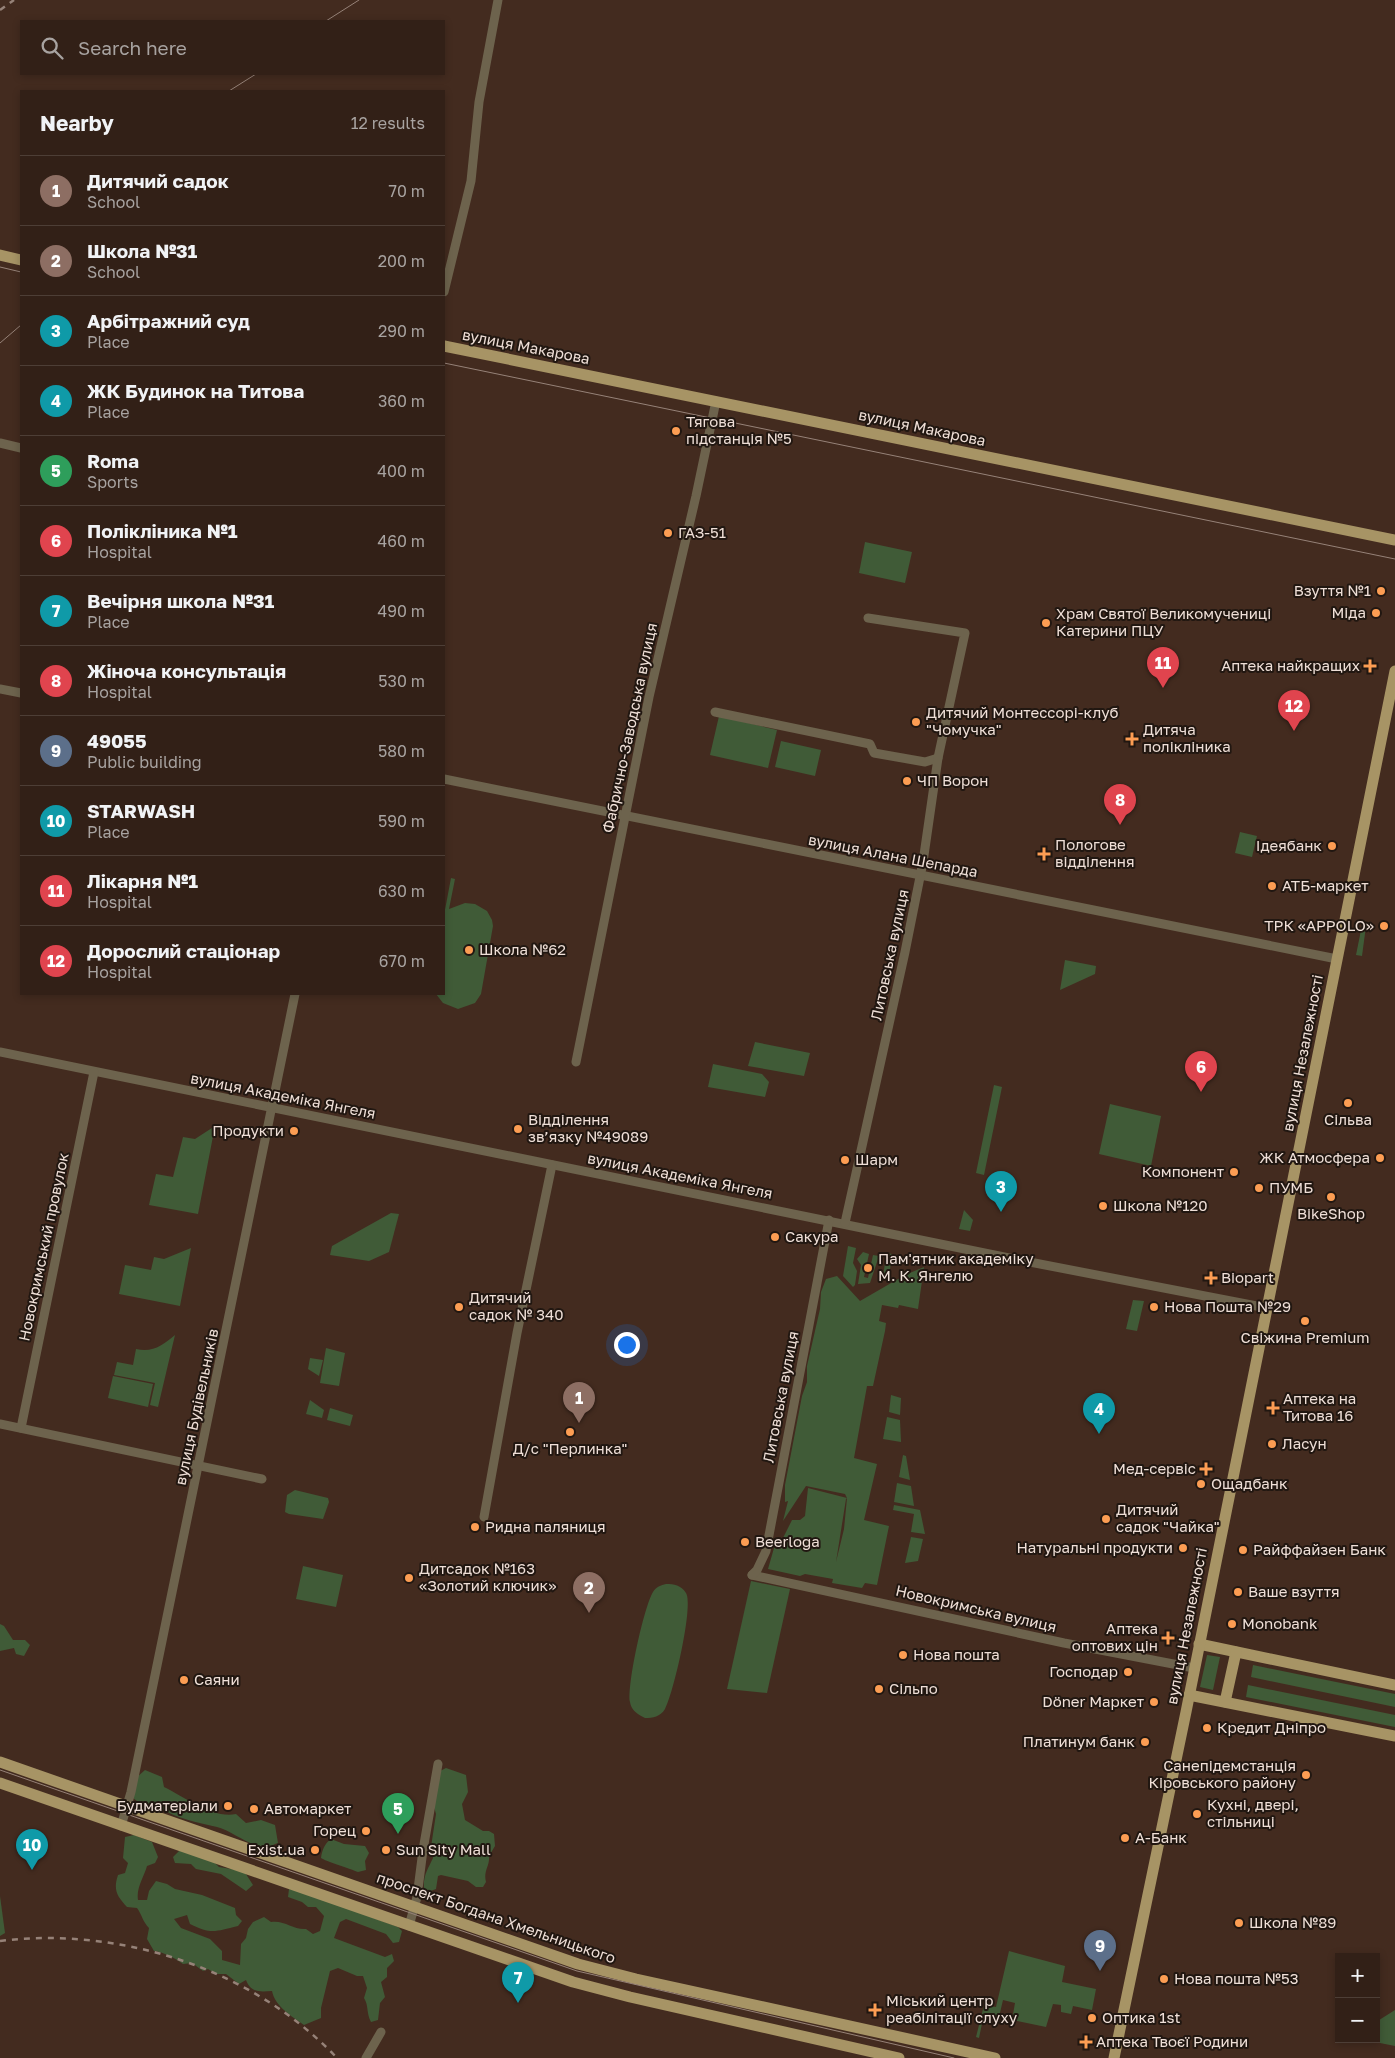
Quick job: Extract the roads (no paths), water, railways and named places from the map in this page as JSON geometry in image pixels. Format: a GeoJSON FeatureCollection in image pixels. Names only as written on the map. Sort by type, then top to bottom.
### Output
{"type":"FeatureCollection","features":[{"type":"Feature","properties":{"kind":"main road"},"geometry":{"type":"LineString","coordinates":[[0,255],[20,260]]}},
{"type":"Feature","properties":{"kind":"main road","name":"вулиця Макарова"},"geometry":{"type":"LineString","coordinates":[[445,346],[1395,540]]}},
{"type":"Feature","properties":{"kind":"main road","name":"вулиця Незалежності"},"geometry":{"type":"LineString","coordinates":[[1114,2058],[1395,671]]}},
{"type":"Feature","properties":{"kind":"main road"},"geometry":{"type":"LineString","coordinates":[[1199,1644],[1395,1685]]}},
{"type":"Feature","properties":{"kind":"main road"},"geometry":{"type":"LineString","coordinates":[[1225,1702],[1236,1652]]}},
{"type":"Feature","properties":{"kind":"main road"},"geometry":{"type":"LineString","coordinates":[[1189,1695],[1395,1736]]}},
{"type":"Feature","properties":{"kind":"main road","name":"проспект Богдана Хмельницького"},"geometry":{"type":"LineString","coordinates":[[0,1762],[578,1964],[636,1979],[995,2058]]}},
{"type":"Feature","properties":{"kind":"main road"},"geometry":{"type":"LineString","coordinates":[[0,1783],[573,1982],[630,1997],[899,2058]]}},
{"type":"Feature","properties":{"kind":"street"},"geometry":{"type":"LineString","coordinates":[[445,288],[471,181],[479,102],[498,0]]}},
{"type":"Feature","properties":{"kind":"street","name":"Фабрично-Заводська вулиця"},"geometry":{"type":"LineString","coordinates":[[576,1062],[649,697],[716,401]]}},
{"type":"Feature","properties":{"kind":"street"},"geometry":{"type":"LineString","coordinates":[[0,443],[20,448]]}},
{"type":"Feature","properties":{"kind":"street","name":"Литовська вулиця"},"geometry":{"type":"LineString","coordinates":[[845,1223],[921,876],[938,758],[965,633],[868,618]]}},
{"type":"Feature","properties":{"kind":"street"},"geometry":{"type":"LineString","coordinates":[[0,689],[20,693]]}},
{"type":"Feature","properties":{"kind":"street"},"geometry":{"type":"LineString","coordinates":[[715,712],[870,744],[874,753],[925,762],[938,758]]}},
{"type":"Feature","properties":{"kind":"street","name":"вулиця Алана Шепарда"},"geometry":{"type":"LineString","coordinates":[[445,779],[1337,960]]}},
{"type":"Feature","properties":{"kind":"street","name":"вулиця Будівельників"},"geometry":{"type":"LineString","coordinates":[[121,1826],[127,1807],[199,1465],[295,995]]}},
{"type":"Feature","properties":{"kind":"street","name":"вулиця Академіка Янгеля"},"geometry":{"type":"LineString","coordinates":[[0,1052],[1267,1308]]}},
{"type":"Feature","properties":{"kind":"street","name":"Новокримський провулок"},"geometry":{"type":"LineString","coordinates":[[21,1428],[94,1072]]}},
{"type":"Feature","properties":{"kind":"street"},"geometry":{"type":"LineString","coordinates":[[484,1517],[515,1342],[552,1165]]}},
{"type":"Feature","properties":{"kind":"street","name":"Литовська вулиця"},"geometry":{"type":"LineString","coordinates":[[752,1575],[762,1562],[766,1550],[829,1220]]}},
{"type":"Feature","properties":{"kind":"street"},"geometry":{"type":"LineString","coordinates":[[0,1424],[262,1479]]}},
{"type":"Feature","properties":{"kind":"street","name":"Новокримська вулиця"},"geometry":{"type":"LineString","coordinates":[[752,1575],[1064,1643],[1194,1668]]}},
{"type":"Feature","properties":{"kind":"street"},"geometry":{"type":"LineString","coordinates":[[409,1926],[415,1907],[438,1764]]}},
{"type":"Feature","properties":{"kind":"street"},"geometry":{"type":"LineString","coordinates":[[366,2058],[381,2032]]}},
{"type":"Feature","properties":{"kind":"tram line"},"geometry":{"type":"LineString","coordinates":[[328,20],[359,0]]}},
{"type":"Feature","properties":{"kind":"tram line"},"geometry":{"type":"LineString","coordinates":[[231,90],[254,75]]}},
{"type":"Feature","properties":{"kind":"tram line"},"geometry":{"type":"LineString","coordinates":[[0,267],[20,272]]}},
{"type":"Feature","properties":{"kind":"tram line"},"geometry":{"type":"LineString","coordinates":[[0,343],[20,326]]}},
{"type":"Feature","properties":{"kind":"tram line"},"geometry":{"type":"LineString","coordinates":[[445,363],[1395,559]]}},
{"type":"Feature","properties":{"kind":"tram line"},"geometry":{"type":"LineString","coordinates":[[0,1770],[577,1971],[954,2058]]}},
{"type":"Feature","properties":{"kind":"railway"},"geometry":{"type":"LineString","coordinates":[[0,10],[14,0]]}},
{"type":"Feature","properties":{"kind":"railway"},"geometry":{"type":"LineString","coordinates":[[0,1941],[45,1938],[91,1940],[137,1948],[182,1960],[225,1978],[266,2000],[303,2027],[337,2058]]}},
{"type":"Feature","properties":{"kind":"place","name":"Тягова пiдстанцiя №5"},"geometry":{"type":"Point","coordinates":[676,431]}},
{"type":"Feature","properties":{"kind":"place","name":"ГАЗ-51"},"geometry":{"type":"Point","coordinates":[668,533]}},
{"type":"Feature","properties":{"kind":"place","name":"Взуття №1"},"geometry":{"type":"Point","coordinates":[1381,591]}},
{"type":"Feature","properties":{"kind":"place","name":"Міда"},"geometry":{"type":"Point","coordinates":[1376,613]}},
{"type":"Feature","properties":{"kind":"place","name":"Храм Святої Великомучениці Катерини ПЦУ"},"geometry":{"type":"Point","coordinates":[1046,623]}},
{"type":"Feature","properties":{"kind":"place","name":"Аптека найкращих"},"geometry":{"type":"Point","coordinates":[1370,666]}},
{"type":"Feature","properties":{"kind":"place","name":"Лікарня №1"},"geometry":{"type":"Point","coordinates":[1163,688]}},
{"type":"Feature","properties":{"kind":"place","name":"Дитячий Монтессорі-клуб \"Чомучка\""},"geometry":{"type":"Point","coordinates":[916,722]}},
{"type":"Feature","properties":{"kind":"place","name":"Дорослий стаціонар"},"geometry":{"type":"Point","coordinates":[1294,731]}},
{"type":"Feature","properties":{"kind":"place","name":"Дитяча полікліника"},"geometry":{"type":"Point","coordinates":[1132,739]}},
{"type":"Feature","properties":{"kind":"place","name":"ЧП Ворон"},"geometry":{"type":"Point","coordinates":[907,781]}},
{"type":"Feature","properties":{"kind":"place","name":"Жіноча консультація"},"geometry":{"type":"Point","coordinates":[1120,825]}},
{"type":"Feature","properties":{"kind":"place","name":"Ідеябанк"},"geometry":{"type":"Point","coordinates":[1332,846]}},
{"type":"Feature","properties":{"kind":"place","name":"Пологове відділення"},"geometry":{"type":"Point","coordinates":[1044,854]}},
{"type":"Feature","properties":{"kind":"place","name":"АТБ-маркет"},"geometry":{"type":"Point","coordinates":[1272,886]}},
{"type":"Feature","properties":{"kind":"place","name":"ТРК «APPOLO»"},"geometry":{"type":"Point","coordinates":[1384,926]}},
{"type":"Feature","properties":{"kind":"place","name":"Школа №62"},"geometry":{"type":"Point","coordinates":[469,950]}},
{"type":"Feature","properties":{"kind":"place","name":"Полікліника №1"},"geometry":{"type":"Point","coordinates":[1201,1092]}},
{"type":"Feature","properties":{"kind":"place","name":"Сільва"},"geometry":{"type":"Point","coordinates":[1348,1103]}},
{"type":"Feature","properties":{"kind":"place","name":"Відділення зв’язку №49089"},"geometry":{"type":"Point","coordinates":[518,1129]}},
{"type":"Feature","properties":{"kind":"place","name":"Продукти"},"geometry":{"type":"Point","coordinates":[294,1131]}},
{"type":"Feature","properties":{"kind":"place","name":"ЖК Атмосфера"},"geometry":{"type":"Point","coordinates":[1380,1158]}},
{"type":"Feature","properties":{"kind":"place","name":"Шарм"},"geometry":{"type":"Point","coordinates":[845,1160]}},
{"type":"Feature","properties":{"kind":"place","name":"Компонент"},"geometry":{"type":"Point","coordinates":[1234,1172]}},
{"type":"Feature","properties":{"kind":"place","name":"ПУМБ"},"geometry":{"type":"Point","coordinates":[1259,1188]}},
{"type":"Feature","properties":{"kind":"place","name":"BikeShop"},"geometry":{"type":"Point","coordinates":[1331,1197]}},
{"type":"Feature","properties":{"kind":"place","name":"Школа №120"},"geometry":{"type":"Point","coordinates":[1103,1206]}},
{"type":"Feature","properties":{"kind":"place","name":"Арбітражний суд"},"geometry":{"type":"Point","coordinates":[1001,1212]}},
{"type":"Feature","properties":{"kind":"place","name":"Сакура"},"geometry":{"type":"Point","coordinates":[775,1237]}},
{"type":"Feature","properties":{"kind":"place","name":"Пам'ятник академіку М. К. Янгелю"},"geometry":{"type":"Point","coordinates":[868,1268]}},
{"type":"Feature","properties":{"kind":"place","name":"Biopart"},"geometry":{"type":"Point","coordinates":[1211,1278]}},
{"type":"Feature","properties":{"kind":"place","name":"Дитячий садок № 340"},"geometry":{"type":"Point","coordinates":[459,1307]}},
{"type":"Feature","properties":{"kind":"place","name":"Нова Пошта №29"},"geometry":{"type":"Point","coordinates":[1154,1307]}},
{"type":"Feature","properties":{"kind":"place","name":"Свіжина Premium"},"geometry":{"type":"Point","coordinates":[1305,1321]}},
{"type":"Feature","properties":{"kind":"place","name":"Аптека на Титова 16"},"geometry":{"type":"Point","coordinates":[1273,1408]}},
{"type":"Feature","properties":{"kind":"place","name":"Дитячий садок"},"geometry":{"type":"Point","coordinates":[579,1423]}},
{"type":"Feature","properties":{"kind":"place","name":"Д/с \"Перлинка\""},"geometry":{"type":"Point","coordinates":[570,1432]}},
{"type":"Feature","properties":{"kind":"place","name":"ЖК Будинок на Титова"},"geometry":{"type":"Point","coordinates":[1099,1434]}},
{"type":"Feature","properties":{"kind":"place","name":"Ласун"},"geometry":{"type":"Point","coordinates":[1272,1444]}},
{"type":"Feature","properties":{"kind":"place","name":"Мед-сервіс"},"geometry":{"type":"Point","coordinates":[1206,1469]}},
{"type":"Feature","properties":{"kind":"place","name":"Ощадбанк"},"geometry":{"type":"Point","coordinates":[1201,1484]}},
{"type":"Feature","properties":{"kind":"place","name":"Дитячий садок \"Чайка\""},"geometry":{"type":"Point","coordinates":[1106,1519]}},
{"type":"Feature","properties":{"kind":"place","name":"Ридна паляниця"},"geometry":{"type":"Point","coordinates":[475,1527]}},
{"type":"Feature","properties":{"kind":"place","name":"Beerloga"},"geometry":{"type":"Point","coordinates":[745,1542]}},
{"type":"Feature","properties":{"kind":"place","name":"Натуральні продукти"},"geometry":{"type":"Point","coordinates":[1183,1548]}},
{"type":"Feature","properties":{"kind":"place","name":"Райффайзен Банк"},"geometry":{"type":"Point","coordinates":[1243,1550]}},
{"type":"Feature","properties":{"kind":"place","name":"Дитсадок №163 «Золотий ключик»"},"geometry":{"type":"Point","coordinates":[409,1578]}},
{"type":"Feature","properties":{"kind":"place","name":"Ваше взуття"},"geometry":{"type":"Point","coordinates":[1238,1592]}},
{"type":"Feature","properties":{"kind":"place","name":"Школа №31"},"geometry":{"type":"Point","coordinates":[589,1613]}},
{"type":"Feature","properties":{"kind":"place","name":"Monobank"},"geometry":{"type":"Point","coordinates":[1232,1624]}},
{"type":"Feature","properties":{"kind":"place","name":"Аптека оптових цін"},"geometry":{"type":"Point","coordinates":[1168,1638]}},
{"type":"Feature","properties":{"kind":"place","name":"Нова пошта"},"geometry":{"type":"Point","coordinates":[903,1655]}},
{"type":"Feature","properties":{"kind":"place","name":"Господар"},"geometry":{"type":"Point","coordinates":[1128,1672]}},
{"type":"Feature","properties":{"kind":"place","name":"Саяни"},"geometry":{"type":"Point","coordinates":[184,1680]}},
{"type":"Feature","properties":{"kind":"place","name":"Сільпо"},"geometry":{"type":"Point","coordinates":[879,1689]}},
{"type":"Feature","properties":{"kind":"place","name":"Döner Маркет"},"geometry":{"type":"Point","coordinates":[1154,1702]}},
{"type":"Feature","properties":{"kind":"place","name":"Кредит Дніпро"},"geometry":{"type":"Point","coordinates":[1207,1728]}},
{"type":"Feature","properties":{"kind":"place","name":"Платинум банк"},"geometry":{"type":"Point","coordinates":[1145,1742]}},
{"type":"Feature","properties":{"kind":"place","name":"Санепідемстанція Кіровського району"},"geometry":{"type":"Point","coordinates":[1306,1775]}},
{"type":"Feature","properties":{"kind":"place","name":"Будматеріали"},"geometry":{"type":"Point","coordinates":[228,1806]}},
{"type":"Feature","properties":{"kind":"place","name":"Автомаркет"},"geometry":{"type":"Point","coordinates":[254,1809]}},
{"type":"Feature","properties":{"kind":"place","name":"Кухні, двері, стільниці"},"geometry":{"type":"Point","coordinates":[1197,1814]}},
{"type":"Feature","properties":{"kind":"place","name":"Горец"},"geometry":{"type":"Point","coordinates":[366,1831]}},
{"type":"Feature","properties":{"kind":"place","name":"Roma"},"geometry":{"type":"Point","coordinates":[398,1834]}},
{"type":"Feature","properties":{"kind":"place","name":"А-Банк"},"geometry":{"type":"Point","coordinates":[1125,1838]}},
{"type":"Feature","properties":{"kind":"place","name":"Exist.ua"},"geometry":{"type":"Point","coordinates":[315,1850]}},
{"type":"Feature","properties":{"kind":"place","name":"Sun Sity Mall"},"geometry":{"type":"Point","coordinates":[386,1850]}},
{"type":"Feature","properties":{"kind":"place","name":"STARWASH"},"geometry":{"type":"Point","coordinates":[32,1870]}},
{"type":"Feature","properties":{"kind":"place","name":"Школа №89"},"geometry":{"type":"Point","coordinates":[1239,1923]}},
{"type":"Feature","properties":{"kind":"place","name":"49055"},"geometry":{"type":"Point","coordinates":[1100,1971]}},
{"type":"Feature","properties":{"kind":"place","name":"Нова пошта №53"},"geometry":{"type":"Point","coordinates":[1164,1979]}},
{"type":"Feature","properties":{"kind":"place","name":"Вечірня школа №31"},"geometry":{"type":"Point","coordinates":[518,2003]}},
{"type":"Feature","properties":{"kind":"place","name":"Міський центр реабілітації слуху"},"geometry":{"type":"Point","coordinates":[875,2010]}},
{"type":"Feature","properties":{"kind":"place","name":"Оптика 1st"},"geometry":{"type":"Point","coordinates":[1092,2018]}},
{"type":"Feature","properties":{"kind":"place","name":"Аптека Твоєї Родини"},"geometry":{"type":"Point","coordinates":[1086,2042]}}]}
